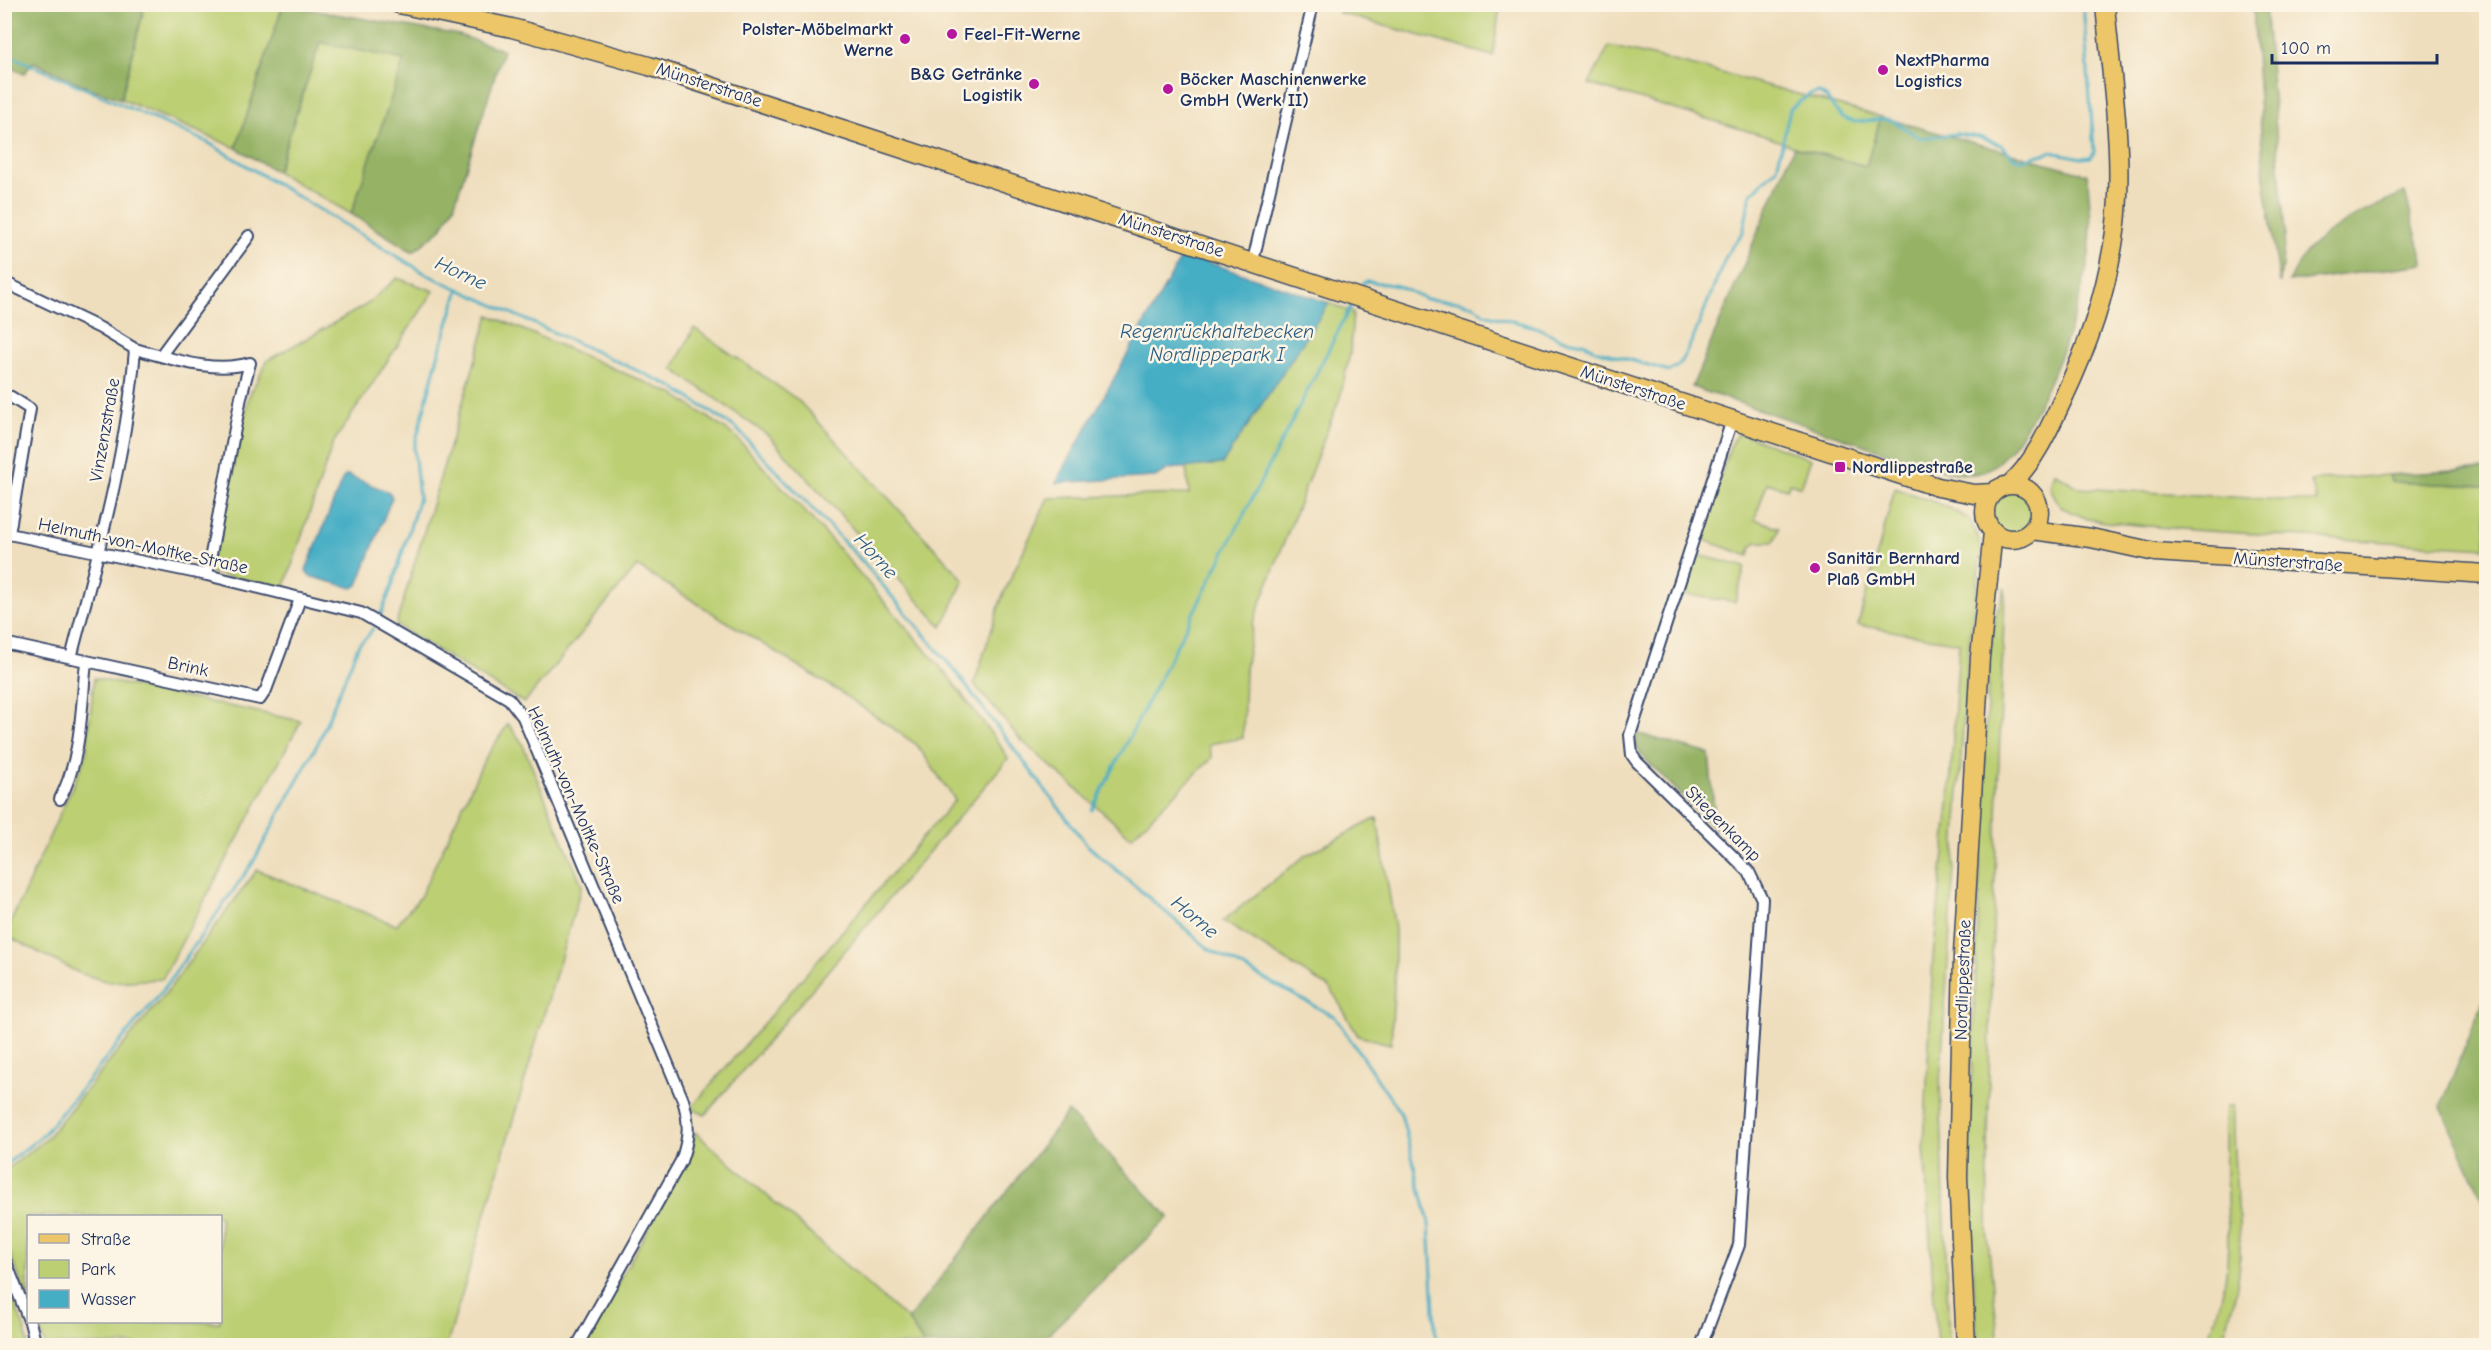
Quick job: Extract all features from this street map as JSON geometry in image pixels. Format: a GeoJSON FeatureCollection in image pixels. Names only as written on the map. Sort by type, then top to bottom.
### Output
{"type":"FeatureCollection","features":[{"type":"Feature","properties":{"kind":"main road","name":"Münsterstraße"},"geometry":{"type":"LineString","coordinates":[[399,4],[512,28],[650,66],[1253,261],[1373,303],[1938,487],[1974,494],[2001,489]]}},
{"type":"Feature","properties":{"kind":"main road"},"geometry":{"type":"LineString","coordinates":[[2049,429],[2035,473],[2038,516],[2032,530],[2026,535],[2006,539],[1993,532],[1987,524],[1986,503],[2025,469],[2049,429],[2085,352],[2104,290],[2115,231],[2118,183],[2116,134],[2104,4]]}},
{"type":"Feature","properties":{"kind":"main road","name":"Münsterstraße"},"geometry":{"type":"LineString","coordinates":[[1938,487],[1985,515]]}},
{"type":"Feature","properties":{"kind":"main road"},"geometry":{"type":"LineString","coordinates":[[2001,489],[2023,487],[2036,502]]}},
{"type":"Feature","properties":{"kind":"main road","name":"Münsterstraße"},"geometry":{"type":"LineString","coordinates":[[2036,502],[2046,516],[2091,538]]}},
{"type":"Feature","properties":{"kind":"main road","name":"Münsterstraße"},"geometry":{"type":"LineString","coordinates":[[2032,530],[2091,538],[2155,552],[2487,574]]}},
{"type":"Feature","properties":{"kind":"main road","name":"Nordlippestraße"},"geometry":{"type":"LineString","coordinates":[[1966,1346],[1960,1242],[1959,1097],[1963,954],[1980,657],[1993,532]]}},
{"type":"Feature","properties":{"kind":"main road","name":"Nordlippestraße"},"geometry":{"type":"LineString","coordinates":[[1985,615],[2003,557],[2014,539]]}},
{"type":"Feature","properties":{"kind":"street"},"geometry":{"type":"LineString","coordinates":[[1253,261],[1313,4]]}},
{"type":"Feature","properties":{"kind":"street"},"geometry":{"type":"LineString","coordinates":[[160,355],[249,236]]}},
{"type":"Feature","properties":{"kind":"street"},"geometry":{"type":"LineString","coordinates":[[4,282],[100,328],[135,349],[214,366],[236,367],[250,363],[241,397],[207,575]]}},
{"type":"Feature","properties":{"kind":"street","name":"Vinzenzstraße"},"geometry":{"type":"LineString","coordinates":[[71,658],[98,552],[120,450],[135,349]]}},
{"type":"Feature","properties":{"kind":"street"},"geometry":{"type":"LineString","coordinates":[[4,396],[11,397],[30,409],[7,534]]}},
{"type":"Feature","properties":{"kind":"street","name":"Stiegenkamp"},"geometry":{"type":"LineString","coordinates":[[1701,1346],[1739,1245],[1762,899],[1749,872],[1637,762],[1632,754],[1630,735],[1732,420]]}},
{"type":"Feature","properties":{"kind":"street","name":"Helmuth-von-Moltke-Straße"},"geometry":{"type":"LineString","coordinates":[[7,534],[207,575],[361,613],[509,699],[523,717],[683,1100],[689,1129],[681,1161],[578,1346]]}},
{"type":"Feature","properties":{"kind":"street","name":"Brink"},"geometry":{"type":"LineString","coordinates":[[4,643],[260,699],[266,690],[300,599]]}},
{"type":"Feature","properties":{"kind":"street"},"geometry":{"type":"LineString","coordinates":[[60,799],[68,783],[76,756],[86,662]]}},
{"type":"Feature","properties":{"kind":"street"},"geometry":{"type":"LineString","coordinates":[[4,1257],[27,1315]]}},
{"type":"Feature","properties":{"kind":"street"},"geometry":{"type":"LineString","coordinates":[[30,1323],[36,1346]]}},
{"type":"Feature","properties":{"kind":"green space"},"geometry":{"type":"Polygon","coordinates":[[[5,4],[145,5],[121,99],[92,89],[33,62],[24,74],[5,65],[5,4]]]}},
{"type":"Feature","properties":{"kind":"green space"},"geometry":{"type":"Polygon","coordinates":[[[145,5],[283,5],[236,148],[121,99],[145,5]]]}},
{"type":"Feature","properties":{"kind":"green space"},"geometry":{"type":"Polygon","coordinates":[[[283,5],[459,35],[503,50],[454,207],[440,230],[413,252],[351,214],[404,60],[320,42],[277,172],[236,148],[283,5]]]}},
{"type":"Feature","properties":{"kind":"green space"},"geometry":{"type":"Polygon","coordinates":[[[1341,5],[1500,5],[1493,56],[1339,13],[1341,5]]]}},
{"type":"Feature","properties":{"kind":"green space"},"geometry":{"type":"Polygon","coordinates":[[[2253,5],[2265,5],[2285,233],[2280,284],[2264,178],[2253,5]]]}},
{"type":"Feature","properties":{"kind":"green space"},"geometry":{"type":"Polygon","coordinates":[[[320,42],[405,60],[351,214],[277,172],[320,42]]]}},
{"type":"Feature","properties":{"kind":"green space"},"geometry":{"type":"Polygon","coordinates":[[[1609,46],[1707,69],[1881,117],[1866,166],[1794,147],[1768,137],[1589,84],[1609,46]]]}},
{"type":"Feature","properties":{"kind":"green space"},"geometry":{"type":"Polygon","coordinates":[[[1881,117],[2087,174],[2090,250],[2083,284],[2065,344],[2037,408],[2020,436],[2003,457],[1985,471],[1978,473],[1955,473],[1926,466],[1692,387],[1794,147],[1866,166],[1881,117]]]}},
{"type":"Feature","properties":{"kind":"green space"},"geometry":{"type":"Polygon","coordinates":[[[2405,193],[2424,264],[2289,282],[2302,257],[2319,240],[2354,217],[2405,193]]]}},
{"type":"Feature","properties":{"kind":"green space"},"geometry":{"type":"Polygon","coordinates":[[[397,278],[434,291],[333,443],[284,589],[208,572],[249,396],[268,360],[366,305],[397,278]]]}},
{"type":"Feature","properties":{"kind":"green space"},"geometry":{"type":"Polygon","coordinates":[[[1329,303],[1353,313],[1350,354],[1340,397],[1253,623],[1245,669],[1243,738],[1209,744],[1212,758],[1131,837],[1020,739],[974,684],[1002,597],[1048,498],[1189,494],[1186,467],[1222,464],[1329,303]]]}},
{"type":"Feature","properties":{"kind":"green space"},"geometry":{"type":"Polygon","coordinates":[[[489,315],[675,395],[735,436],[831,540],[948,676],[1008,759],[705,1115],[691,1108],[955,800],[917,745],[837,690],[637,566],[524,703],[396,625],[489,315]]]}},
{"type":"Feature","properties":{"kind":"green space"},"geometry":{"type":"Polygon","coordinates":[[[694,328],[798,400],[964,580],[942,627],[769,436],[673,369],[694,328]]]}},
{"type":"Feature","properties":{"kind":"green space"},"geometry":{"type":"Polygon","coordinates":[[[1742,434],[1811,459],[1801,487],[1790,483],[1787,489],[1767,483],[1755,519],[1779,528],[1774,542],[1757,542],[1751,547],[1749,556],[1707,541],[1703,538],[1702,533],[1732,441],[1737,435],[1742,434]]]}},
{"type":"Feature","properties":{"kind":"green space"},"geometry":{"type":"Polygon","coordinates":[[[2486,469],[2486,486],[2391,482],[2389,475],[2486,469]]]}},
{"type":"Feature","properties":{"kind":"green space"},"geometry":{"type":"Polygon","coordinates":[[[2054,472],[2079,488],[2317,502],[2311,481],[2389,475],[2392,482],[2486,486],[2486,548],[2190,530],[2088,519],[2060,507],[2050,487],[2054,472]]]}},
{"type":"Feature","properties":{"kind":"green space"},"geometry":{"type":"Polygon","coordinates":[[[1895,488],[1945,506],[1969,519],[1978,536],[1981,553],[1968,651],[1940,1084],[1949,1345],[1937,1345],[1924,1146],[1933,957],[1949,804],[1959,643],[1858,625],[1895,488]]]}},
{"type":"Feature","properties":{"kind":"green space"},"geometry":{"type":"Polygon","coordinates":[[[2012,491],[2027,498],[2034,513],[2027,528],[2012,535],[1997,528],[1990,513],[1997,498],[2012,491]]]}},
{"type":"Feature","properties":{"kind":"green space"},"geometry":{"type":"Polygon","coordinates":[[[1698,555],[1745,567],[1735,602],[1681,594],[1693,557],[1698,555]]]}},
{"type":"Feature","properties":{"kind":"green space"},"geometry":{"type":"Polygon","coordinates":[[[2005,588],[1990,1016],[1987,1230],[1999,1345],[1978,1346],[1967,1180],[1989,659],[1996,615],[2005,588]]]}},
{"type":"Feature","properties":{"kind":"green space"},"geometry":{"type":"Polygon","coordinates":[[[94,678],[301,721],[162,979],[109,982],[79,973],[5,935],[86,756],[94,678]]]}},
{"type":"Feature","properties":{"kind":"green space"},"geometry":{"type":"Polygon","coordinates":[[[508,724],[521,741],[582,885],[447,1345],[45,1345],[38,1323],[222,1323],[222,1215],[27,1215],[27,1297],[5,1241],[5,1171],[46,1139],[166,993],[257,870],[396,925],[420,897],[484,760],[508,724]]]}},
{"type":"Feature","properties":{"kind":"green space"},"geometry":{"type":"Polygon","coordinates":[[[1636,733],[1709,754],[1716,829],[1643,757],[1636,745],[1636,733]]]}},
{"type":"Feature","properties":{"kind":"green space"},"geometry":{"type":"Polygon","coordinates":[[[1377,818],[1395,929],[1391,1044],[1358,1036],[1331,989],[1223,921],[1306,855],[1377,818]]]}},
{"type":"Feature","properties":{"kind":"green space"},"geometry":{"type":"Polygon","coordinates":[[[2486,994],[2486,1206],[2441,1107],[2486,994]]]}},
{"type":"Feature","properties":{"kind":"green space"},"geometry":{"type":"Polygon","coordinates":[[[2226,1106],[2233,1106],[2240,1259],[2238,1281],[2222,1345],[2206,1345],[2222,1295],[2227,1264],[2226,1106]]]}},
{"type":"Feature","properties":{"kind":"green space"},"geometry":{"type":"Polygon","coordinates":[[[1068,1112],[1169,1217],[1037,1345],[924,1345],[908,1320],[1068,1112]]]}},
{"type":"Feature","properties":{"kind":"green space"},"geometry":{"type":"Polygon","coordinates":[[[695,1132],[908,1320],[924,1345],[583,1346],[691,1151],[695,1132]]]}},
{"type":"Feature","properties":{"kind":"green space"},"geometry":{"type":"Polygon","coordinates":[[[5,1280],[25,1330],[28,1345],[5,1345],[5,1280]]]}},
{"type":"Feature","properties":{"kind":"water","name":"Regenrückhaltebecken Nordlippepark I"},"geometry":{"type":"Polygon","coordinates":[[[1183,254],[1329,303],[1222,464],[1169,469],[1155,477],[1056,483],[1183,254]]]}},
{"type":"Feature","properties":{"kind":"water"},"geometry":{"type":"Polygon","coordinates":[[[347,475],[389,492],[392,497],[358,585],[353,588],[309,576],[306,570],[343,478],[347,475]]]}},
{"type":"Feature","properties":{"kind":"waterway"},"geometry":{"type":"LineString","coordinates":[[1363,283],[1367,281],[1398,286],[1426,299],[1460,302],[1475,306],[1484,314],[1536,327],[1561,339],[1584,343],[1595,350],[1669,371],[1679,365],[1693,339],[1727,254],[1743,232],[1751,194],[1777,168],[1790,109],[1810,94],[1819,93],[1827,98],[1844,118],[1855,122],[1884,119],[1894,121],[1920,138],[1957,134],[1979,137],[2001,145],[2013,157],[2022,160],[2051,152],[2082,158],[2091,157],[2094,152],[2083,4]]}},
{"type":"Feature","properties":{"kind":"waterway","name":"Horne"},"geometry":{"type":"LineString","coordinates":[[4,53],[207,142],[428,275],[671,386],[736,428],[863,562],[955,671],[1087,845],[1209,949],[1335,1017],[1401,1114],[1429,1223],[1436,1346]]}},
{"type":"Feature","properties":{"kind":"waterway"},"geometry":{"type":"LineString","coordinates":[[380,616],[392,586],[419,498],[414,448],[438,356],[459,289]]}},
{"type":"Feature","properties":{"kind":"waterway"},"geometry":{"type":"LineString","coordinates":[[1092,810],[1351,306]]}},
{"type":"Feature","properties":{"kind":"waterway"},"geometry":{"type":"LineString","coordinates":[[4,1166],[43,1135],[163,990],[252,864],[318,743],[359,644],[373,628]]}},
{"type":"Feature","properties":{"kind":"place","name":"Feel-Fit-Werne"},"geometry":{"type":"Point","coordinates":[952,34]}},
{"type":"Feature","properties":{"kind":"place","name":"Polster-Möbelmarkt Werne"},"geometry":{"type":"Point","coordinates":[905,39]}},
{"type":"Feature","properties":{"kind":"place","name":"NextPharma Logistics"},"geometry":{"type":"Point","coordinates":[1883,70]}},
{"type":"Feature","properties":{"kind":"place","name":"B&G Getränke Logistik"},"geometry":{"type":"Point","coordinates":[1034,84]}},
{"type":"Feature","properties":{"kind":"place","name":"Böcker Maschinenwerke GmbH (Werk II)"},"geometry":{"type":"Point","coordinates":[1168,89]}},
{"type":"Feature","properties":{"kind":"place","name":"Nordlippestraße"},"geometry":{"type":"Point","coordinates":[1840,467]}},
{"type":"Feature","properties":{"kind":"place","name":"Sanitär Bernhard Plaß GmbH"},"geometry":{"type":"Point","coordinates":[1815,568]}}]}
